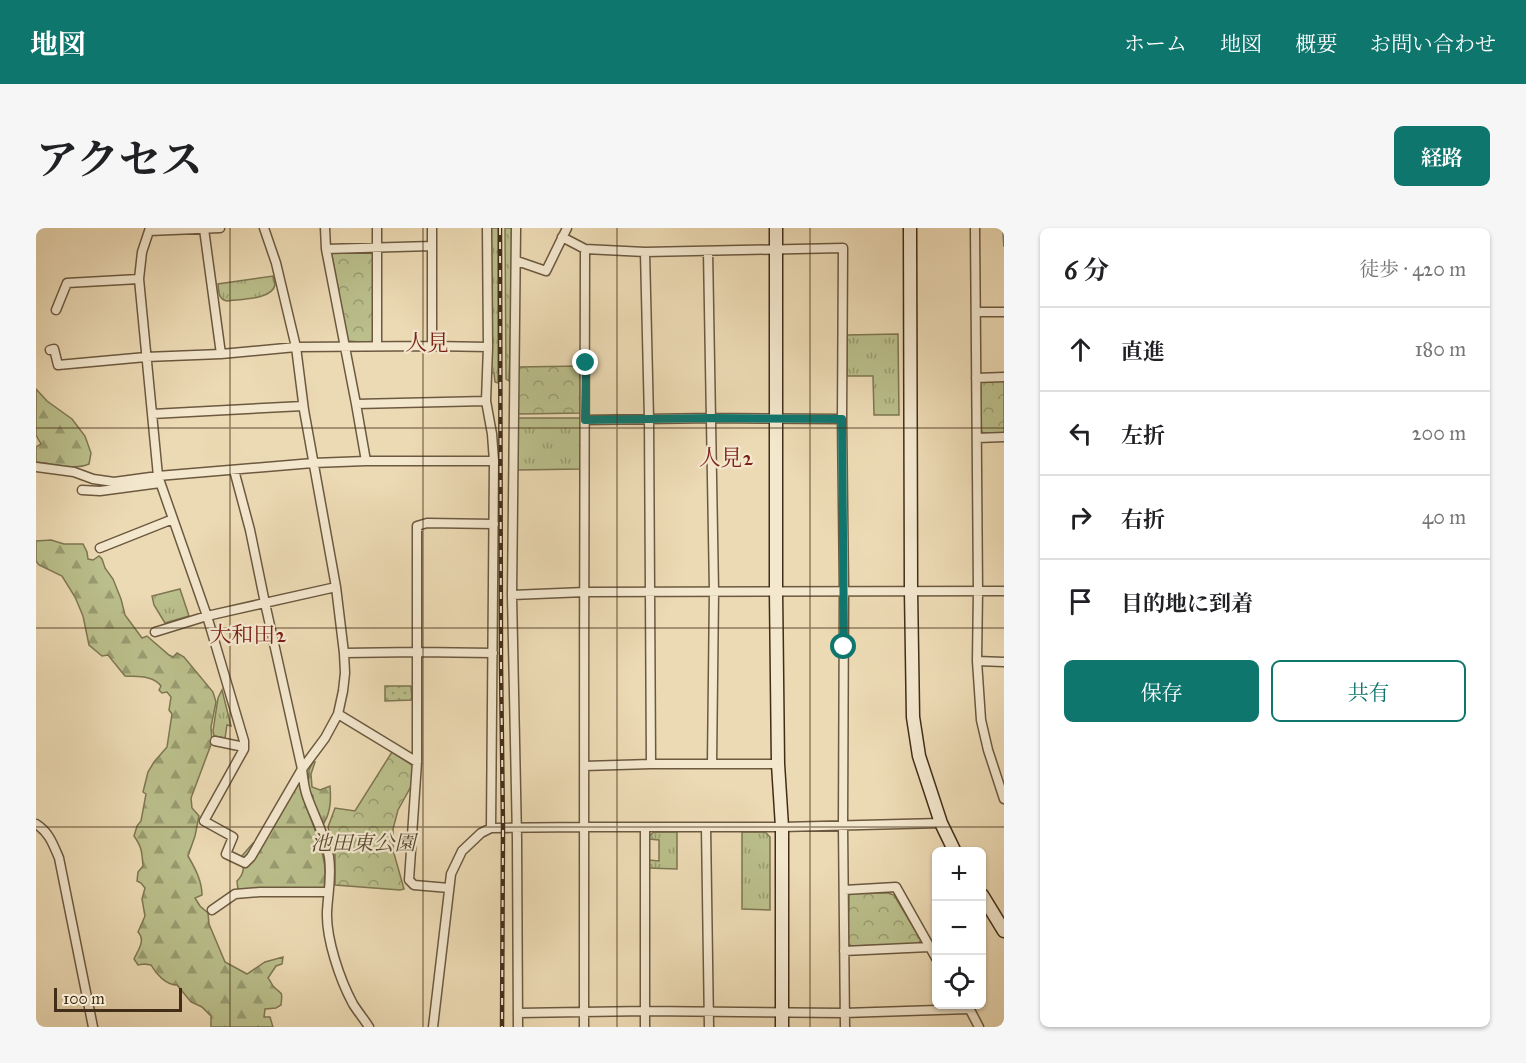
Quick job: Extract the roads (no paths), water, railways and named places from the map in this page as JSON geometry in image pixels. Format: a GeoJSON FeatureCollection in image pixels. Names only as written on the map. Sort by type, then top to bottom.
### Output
{"type":"FeatureCollection","features":[{"type":"Feature","properties":{"kind":"street"},"geometry":{"type":"LineString","coordinates":[[220,228],[149,230],[142,252],[139,279],[159,480],[207,616],[244,741],[244,747],[204,821],[233,837],[226,854],[245,862],[261,840],[302,769],[325,738],[338,714],[343,690],[344,653],[336,587],[303,406],[296,347],[276,263],[264,228]]}},
{"type":"Feature","properties":{"kind":"street"},"geometry":{"type":"LineString","coordinates":[[325,228],[326,249],[366,460]]}},
{"type":"Feature","properties":{"kind":"street"},"geometry":{"type":"LineString","coordinates":[[377,228],[377,346]]}},
{"type":"Feature","properties":{"kind":"street"},"geometry":{"type":"LineString","coordinates":[[432,228],[432,346]]}},
{"type":"Feature","properties":{"kind":"street"},"geometry":{"type":"LineString","coordinates":[[487,228],[486,401],[494,461],[491,828]]}},
{"type":"Feature","properties":{"kind":"street"},"geometry":{"type":"LineString","coordinates":[[516,228],[512,596],[518,1027]]}},
{"type":"Feature","properties":{"kind":"street"},"geometry":{"type":"LineString","coordinates":[[517,261],[546,271],[567,228]]}},
{"type":"Feature","properties":{"kind":"street"},"geometry":{"type":"LineString","coordinates":[[776,228],[776,592],[778,764],[782,827],[782,1027]]}},
{"type":"Feature","properties":{"kind":"street"},"geometry":{"type":"LineString","coordinates":[[910,228],[913,717],[919,756],[941,823],[953,847]]}},
{"type":"Feature","properties":{"kind":"street"},"geometry":{"type":"LineString","coordinates":[[975,228],[978,662],[981,720],[1004,799]]}},
{"type":"Feature","properties":{"kind":"street"},"geometry":{"type":"LineString","coordinates":[[204,229],[221,354]]}},
{"type":"Feature","properties":{"kind":"street"},"geometry":{"type":"LineString","coordinates":[[562,237],[585,249],[645,252],[843,248],[845,1027]]}},
{"type":"Feature","properties":{"kind":"street"},"geometry":{"type":"LineString","coordinates":[[326,249],[432,246]]}},
{"type":"Feature","properties":{"kind":"street"},"geometry":{"type":"LineString","coordinates":[[584,1027],[585,249]]}},
{"type":"Feature","properties":{"kind":"street"},"geometry":{"type":"LineString","coordinates":[[708,251],[714,591],[712,764]]}},
{"type":"Feature","properties":{"kind":"street"},"geometry":{"type":"LineString","coordinates":[[645,252],[649,419],[651,764]]}},
{"type":"Feature","properties":{"kind":"street"},"geometry":{"type":"LineString","coordinates":[[56,310],[67,283],[139,279]]}},
{"type":"Feature","properties":{"kind":"street"},"geometry":{"type":"LineString","coordinates":[[977,312],[1004,312]]}},
{"type":"Feature","properties":{"kind":"street"},"geometry":{"type":"LineString","coordinates":[[50,350],[54,350],[58,365],[296,347],[488,347]]}},
{"type":"Feature","properties":{"kind":"street"},"geometry":{"type":"LineString","coordinates":[[976,378],[1004,377]]}},
{"type":"Feature","properties":{"kind":"street"},"geometry":{"type":"LineString","coordinates":[[356,404],[486,401]]}},
{"type":"Feature","properties":{"kind":"street"},"geometry":{"type":"LineString","coordinates":[[152,414],[303,406]]}},
{"type":"Feature","properties":{"kind":"street"},"geometry":{"type":"LineString","coordinates":[[585,420],[842,419]]}},
{"type":"Feature","properties":{"kind":"street"},"geometry":{"type":"LineString","coordinates":[[977,438],[1004,437]]}},
{"type":"Feature","properties":{"kind":"street"},"geometry":{"type":"LineString","coordinates":[[82,489],[100,491],[234,470],[313,463],[366,460],[494,461]]}},
{"type":"Feature","properties":{"kind":"street"},"geometry":{"type":"LineString","coordinates":[[36,467],[74,472],[93,479],[114,482],[159,480]]}},
{"type":"Feature","properties":{"kind":"street"},"geometry":{"type":"LineString","coordinates":[[234,470],[250,530],[306,794],[328,854],[331,871],[327,913],[333,950],[354,1005],[369,1027]]}},
{"type":"Feature","properties":{"kind":"street"},"geometry":{"type":"LineString","coordinates":[[100,548],[173,519]]}},
{"type":"Feature","properties":{"kind":"street"},"geometry":{"type":"LineString","coordinates":[[449,888],[414,885],[409,880],[417,762],[417,526],[427,523],[494,524]]}},
{"type":"Feature","properties":{"kind":"street"},"geometry":{"type":"LineString","coordinates":[[155,632],[207,616],[336,587]]}},
{"type":"Feature","properties":{"kind":"street"},"geometry":{"type":"LineString","coordinates":[[512,596],[585,592],[1004,591]]}},
{"type":"Feature","properties":{"kind":"street"},"geometry":{"type":"LineString","coordinates":[[344,653],[493,653]]}},
{"type":"Feature","properties":{"kind":"street"},"geometry":{"type":"LineString","coordinates":[[978,662],[1004,662]]}},
{"type":"Feature","properties":{"kind":"street"},"geometry":{"type":"LineString","coordinates":[[338,714],[417,762]]}},
{"type":"Feature","properties":{"kind":"street"},"geometry":{"type":"LineString","coordinates":[[214,741],[244,747]]}},
{"type":"Feature","properties":{"kind":"street"},"geometry":{"type":"LineString","coordinates":[[584,766],[778,764]]}},
{"type":"Feature","properties":{"kind":"street"},"geometry":{"type":"LineString","coordinates":[[433,1027],[451,874],[462,851],[481,833],[491,828],[782,827],[941,823]]}},
{"type":"Feature","properties":{"kind":"street"},"geometry":{"type":"LineString","coordinates":[[36,824],[43,828],[51,838],[59,858],[93,1027]]}},
{"type":"Feature","properties":{"kind":"street"},"geometry":{"type":"LineString","coordinates":[[645,827],[645,1027]]}},
{"type":"Feature","properties":{"kind":"street"},"geometry":{"type":"LineString","coordinates":[[706,827],[709,1027]]}},
{"type":"Feature","properties":{"kind":"street"},"geometry":{"type":"LineString","coordinates":[[844,890],[896,887],[934,955]]}},
{"type":"Feature","properties":{"kind":"street"},"geometry":{"type":"LineString","coordinates":[[212,910],[235,894],[327,892]]}},
{"type":"Feature","properties":{"kind":"street"},"geometry":{"type":"LineString","coordinates":[[985,901],[1004,931]]}},
{"type":"Feature","properties":{"kind":"street"},"geometry":{"type":"LineString","coordinates":[[844,951],[930,947]]}},
{"type":"Feature","properties":{"kind":"street"},"geometry":{"type":"LineString","coordinates":[[518,1013],[646,1011],[844,1013],[932,1009]]}},
{"type":"Feature","properties":{"kind":"street"},"geometry":{"type":"LineString","coordinates":[[969,1009],[979,1027]]}},
{"type":"Feature","properties":{"kind":"waterway"},"geometry":{"type":"LineString","coordinates":[[1003,228],[1004,246]]}},
{"type":"Feature","properties":{"kind":"railway"},"geometry":{"type":"LineString","coordinates":[[500,228],[502,1027]]}},
{"type":"Feature","properties":{"kind":"district","name":"人見"},"geometry":{"type":"Point","coordinates":[427,342]}},
{"type":"Feature","properties":{"kind":"district","name":"人見2"},"geometry":{"type":"Point","coordinates":[726,457]}},
{"type":"Feature","properties":{"kind":"district","name":"大和田2"},"geometry":{"type":"Point","coordinates":[248,634]}},
{"type":"Feature","properties":{"kind":"park label","name":"池田東公園"},"geometry":{"type":"Point","coordinates":[363,843]}}]}
